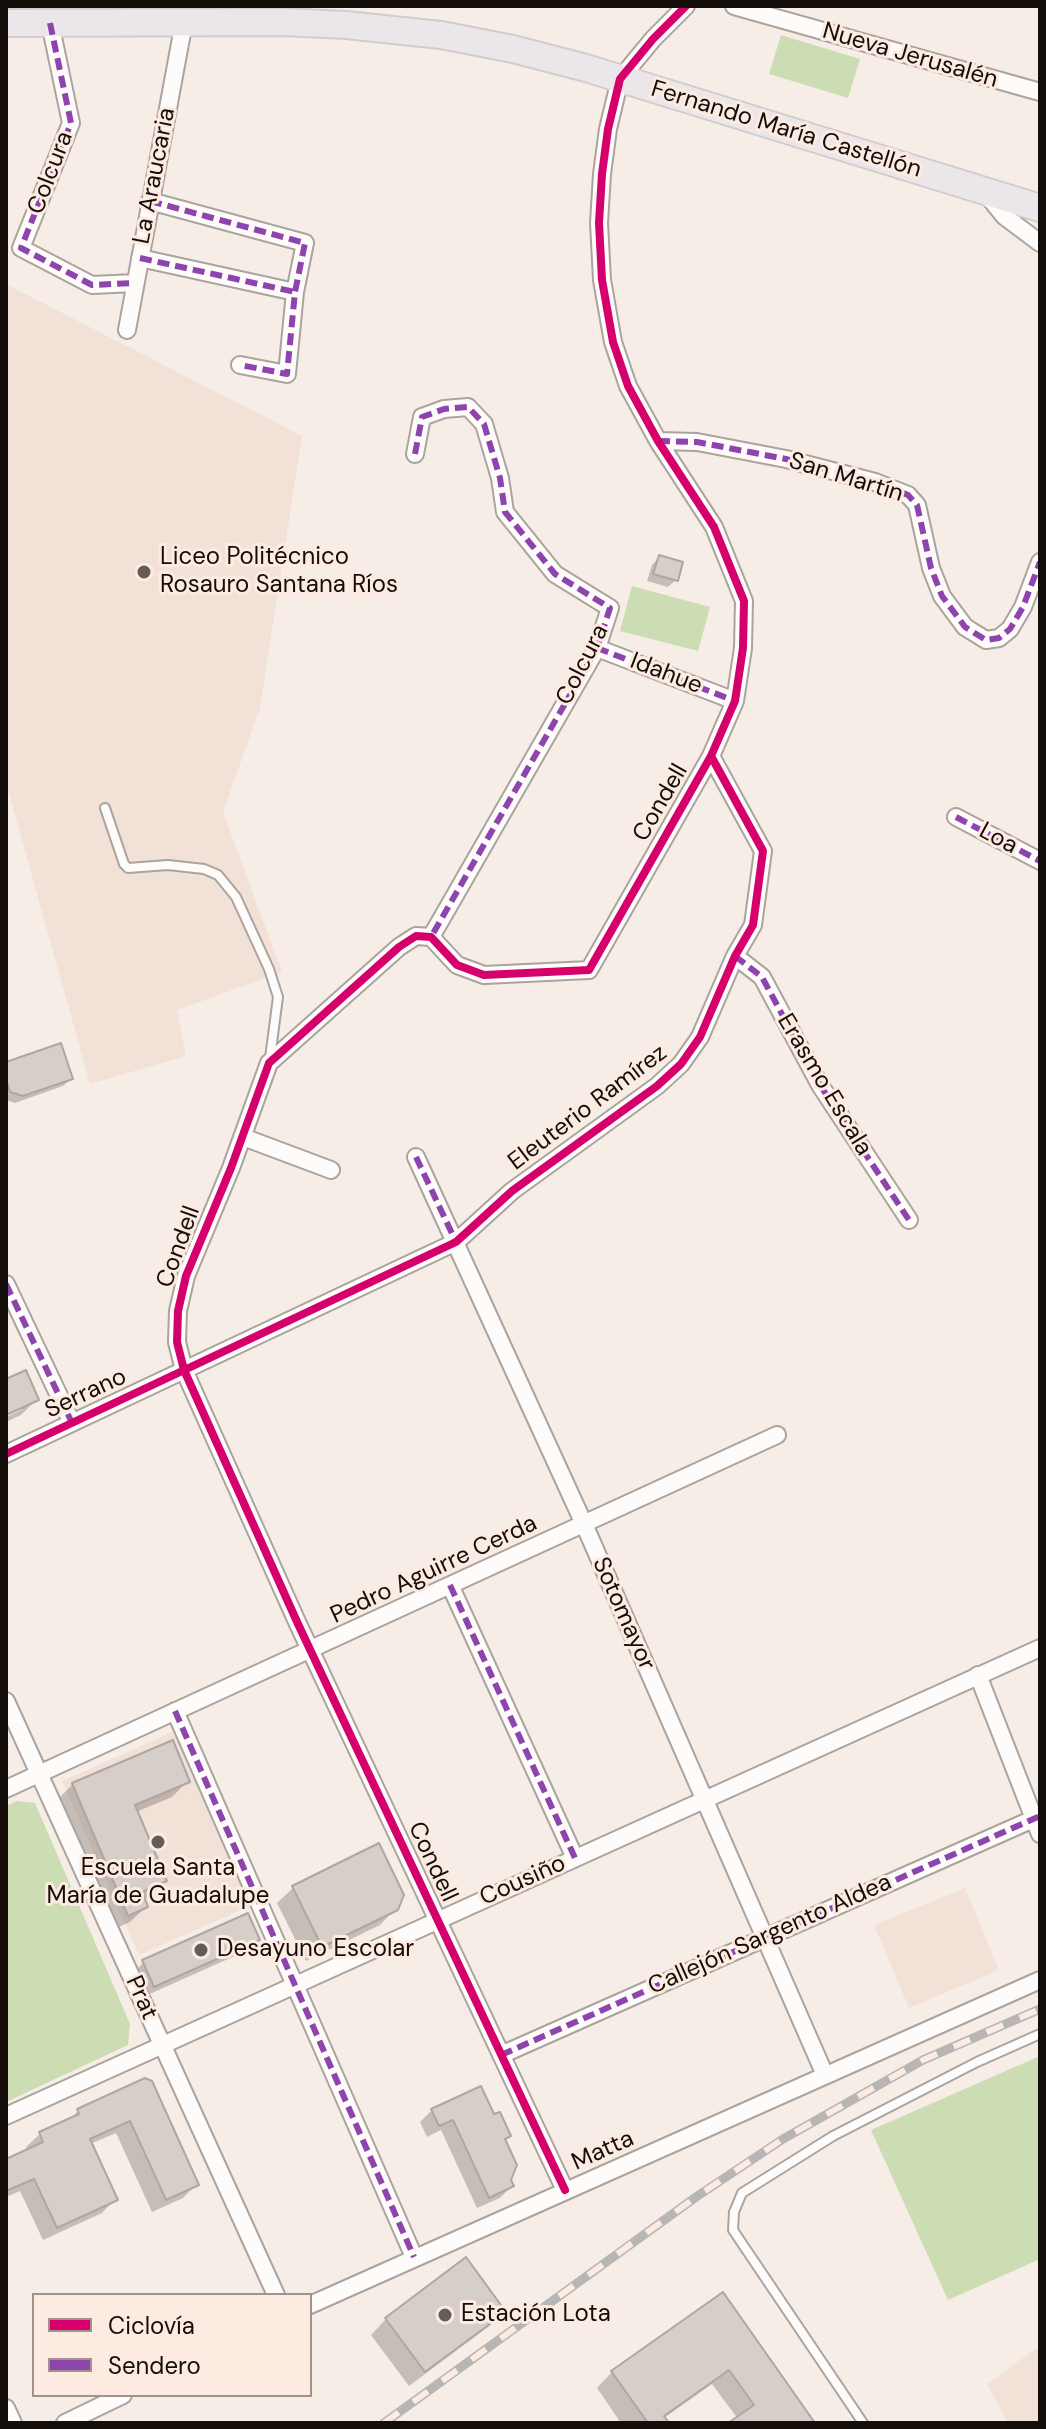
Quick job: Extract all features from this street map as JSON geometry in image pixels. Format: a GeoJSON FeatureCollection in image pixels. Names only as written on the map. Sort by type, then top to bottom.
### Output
{"type":"FeatureCollection","features":[{"type":"Feature","properties":{"kind":"main road","name":"Fernando María Castellón"},"geometry":{"type":"LineString","coordinates":[[6,23],[184,22],[282,14],[346,25],[441,35],[538,55],[1040,208]]}},
{"type":"Feature","properties":{"kind":"street"},"geometry":{"type":"LineString","coordinates":[[686,6],[620,79],[608,129],[599,223],[602,280],[619,365],[658,441],[714,527],[744,601],[743,648],[735,701],[711,756]]}},
{"type":"Feature","properties":{"kind":"street","name":"Nueva Jerusalén"},"geometry":{"type":"LineString","coordinates":[[734,6],[1040,92]]}},
{"type":"Feature","properties":{"kind":"street","name":"La Araucaria"},"geometry":{"type":"LineString","coordinates":[[127,330],[184,22]]}},
{"type":"Feature","properties":{"kind":"street","name":"Colcura"},"geometry":{"type":"LineString","coordinates":[[50,23],[71,123],[21,248],[92,285],[135,283]]}},
{"type":"Feature","properties":{"kind":"street"},"geometry":{"type":"LineString","coordinates":[[983,190],[1004,216],[1040,243]]}},
{"type":"Feature","properties":{"kind":"street"},"geometry":{"type":"LineString","coordinates":[[150,201],[305,243],[295,292],[287,374],[240,365]]}},
{"type":"Feature","properties":{"kind":"street"},"geometry":{"type":"LineString","coordinates":[[140,258],[295,292]]}},
{"type":"Feature","properties":{"kind":"street","name":"Colcura"},"geometry":{"type":"LineString","coordinates":[[415,454],[422,417],[444,409],[468,407],[484,424],[500,478],[505,512],[555,574],[610,608],[597,648],[431,937]]}},
{"type":"Feature","properties":{"kind":"street","name":"San Martín"},"geometry":{"type":"LineString","coordinates":[[658,441],[697,442],[776,456],[833,469],[908,495],[917,505],[931,568],[942,596],[965,627],[986,640],[999,638],[1010,629],[1023,607],[1040,562]]}},
{"type":"Feature","properties":{"kind":"street","name":"Idahue"},"geometry":{"type":"LineString","coordinates":[[597,648],[735,701]]}},
{"type":"Feature","properties":{"kind":"street","name":"Condell"},"geometry":{"type":"LineString","coordinates":[[565,2190],[310,1649],[184,1370],[176,1327],[181,1295],[269,1063],[399,947],[416,936],[431,937],[457,965],[484,975],[589,970],[711,756]]}},
{"type":"Feature","properties":{"kind":"street","name":"Eleuterio Ramírez"},"geometry":{"type":"LineString","coordinates":[[184,1370],[456,1242],[512,1191],[675,1070],[700,1037],[735,956],[753,925],[763,851],[711,756]]}},
{"type":"Feature","properties":{"kind":"street","name":"Loa"},"geometry":{"type":"LineString","coordinates":[[956,817],[1040,861]]}},
{"type":"Feature","properties":{"kind":"street","name":"Erasmo Escala"},"geometry":{"type":"LineString","coordinates":[[735,956],[762,977],[820,1085],[909,1220]]}},
{"type":"Feature","properties":{"kind":"street"},"geometry":{"type":"LineString","coordinates":[[243,1137],[331,1170]]}},
{"type":"Feature","properties":{"kind":"street","name":"Sotomayor"},"geometry":{"type":"LineString","coordinates":[[416,1157],[584,1524],[825,2075]]}},
{"type":"Feature","properties":{"kind":"street"},"geometry":{"type":"LineString","coordinates":[[6,1284],[72,1423]]}},
{"type":"Feature","properties":{"kind":"street","name":"Serrano"},"geometry":{"type":"LineString","coordinates":[[6,1454],[184,1370]]}},
{"type":"Feature","properties":{"kind":"street","name":"Pedro Aguirre Cerda"},"geometry":{"type":"LineString","coordinates":[[6,1789],[777,1435]]}},
{"type":"Feature","properties":{"kind":"street"},"geometry":{"type":"LineString","coordinates":[[450,1585],[575,1858]]}},
{"type":"Feature","properties":{"kind":"street","name":"Cousiño"},"geometry":{"type":"LineString","coordinates":[[6,2116],[1040,1648]]}},
{"type":"Feature","properties":{"kind":"street"},"geometry":{"type":"LineString","coordinates":[[978,1675],[1038,1823]]}},
{"type":"Feature","properties":{"kind":"street","name":"Prat"},"geometry":{"type":"LineString","coordinates":[[6,1701],[275,2293]]}},
{"type":"Feature","properties":{"kind":"street"},"geometry":{"type":"LineString","coordinates":[[175,1711],[414,2257]]}},
{"type":"Feature","properties":{"kind":"street","name":"Callejón Sargento Aldea"},"geometry":{"type":"LineString","coordinates":[[501,2055],[765,1937],[1038,1823]]}},
{"type":"Feature","properties":{"kind":"street","name":"Matta"},"geometry":{"type":"LineString","coordinates":[[312,2304],[1040,1980]]}},
{"type":"Feature","properties":{"kind":"street"},"geometry":{"type":"LineString","coordinates":[[65,2423],[119,2397]]}},
{"type":"Feature","properties":{"kind":"street"},"geometry":{"type":"LineString","coordinates":[[6,2408],[13,2423]]}},
{"type":"Feature","properties":{"kind":"lane"},"geometry":{"type":"LineString","coordinates":[[105,808],[128,868],[168,865],[204,869],[218,875],[236,897],[269,969],[278,997],[269,1063]]}},
{"type":"Feature","properties":{"kind":"lane"},"geometry":{"type":"LineString","coordinates":[[863,2423],[733,2230],[734,2212],[742,2193],[833,2136],[977,2062],[1040,2034]]}},
{"type":"Feature","properties":{"kind":"shaded area","name":"Liceo Politécnico Rosauro Santana Ríos"},"geometry":{"type":"Polygon","coordinates":[[[6,284],[302,436],[260,708],[223,812],[282,972],[177,1010],[186,1056],[90,1084],[6,783],[6,284]]]}},
{"type":"Feature","properties":{"kind":"shaded area","name":"Escuela Santa María de Guadalupe"},"geometry":{"type":"Polygon","coordinates":[[[177,1730],[254,1904],[139,1955],[62,1781],[177,1730]]]}},
{"type":"Feature","properties":{"kind":"shaded area"},"geometry":{"type":"Polygon","coordinates":[[[965,1888],[999,1970],[909,2008],[874,1925],[965,1888]]]}},
{"type":"Feature","properties":{"kind":"shaded area"},"geometry":{"type":"Polygon","coordinates":[[[1040,2346],[1040,2423],[1008,2423],[987,2384],[1040,2346]]]}},
{"type":"Feature","properties":{"kind":"green space"},"geometry":{"type":"Polygon","coordinates":[[[781,35],[860,59],[848,98],[769,74],[781,35]]]}},
{"type":"Feature","properties":{"kind":"green space"},"geometry":{"type":"Polygon","coordinates":[[[632,586],[710,607],[698,651],[620,631],[632,586]]]}},
{"type":"Feature","properties":{"kind":"green space"},"geometry":{"type":"Polygon","coordinates":[[[17,1801],[35,1803],[130,2024],[128,2045],[6,2102],[6,1806],[17,1801]]]}},
{"type":"Feature","properties":{"kind":"green space"},"geometry":{"type":"Polygon","coordinates":[[[1040,2056],[1040,2259],[948,2300],[871,2130],[1040,2056]]]}},
{"type":"Feature","properties":{"kind":"building"},"geometry":{"type":"Polygon","coordinates":[[[659,555],[683,562],[678,581],[653,574],[659,555]]]}},
{"type":"Feature","properties":{"kind":"building"},"geometry":{"type":"Polygon","coordinates":[[[61,1043],[73,1079],[23,1096],[10,1092],[6,1062],[61,1043]]]}},
{"type":"Feature","properties":{"kind":"building"},"geometry":{"type":"Polygon","coordinates":[[[26,1370],[39,1400],[6,1415],[6,1379],[26,1370]]]}},
{"type":"Feature","properties":{"kind":"building"},"geometry":{"type":"Polygon","coordinates":[[[173,1740],[190,1782],[135,1805],[167,1881],[142,1892],[148,1907],[128,1916],[72,1783],[173,1740]]]}},
{"type":"Feature","properties":{"kind":"building"},"geometry":{"type":"Polygon","coordinates":[[[379,1843],[404,1895],[398,1910],[322,1947],[292,1886],[379,1843]]]}},
{"type":"Feature","properties":{"kind":"building","name":"Desayuno Escolar"},"geometry":{"type":"Polygon","coordinates":[[[248,1913],[260,1940],[154,1987],[142,1960],[248,1913]]]}},
{"type":"Feature","properties":{"kind":"building"},"geometry":{"type":"Polygon","coordinates":[[[145,2078],[152,2081],[199,2185],[166,2200],[130,2121],[90,2139],[118,2200],[57,2228],[34,2179],[6,2191],[6,2159],[43,2142],[39,2132],[79,2114],[77,2109],[145,2078]]]}},
{"type":"Feature","properties":{"kind":"building"},"geometry":{"type":"Polygon","coordinates":[[[481,2086],[494,2114],[500,2112],[511,2136],[505,2139],[517,2165],[511,2180],[514,2186],[489,2198],[453,2120],[439,2126],[431,2109],[481,2086]]]}},
{"type":"Feature","properties":{"kind":"building","name":"Estación Lota"},"geometry":{"type":"Polygon","coordinates":[[[466,2257],[506,2312],[425,2372],[385,2318],[466,2257]]]}},
{"type":"Feature","properties":{"kind":"building"},"geometry":{"type":"Polygon","coordinates":[[[723,2292],[815,2423],[728,2423],[754,2405],[729,2370],[664,2416],[669,2423],[648,2423],[611,2371],[723,2292]]]}},
{"type":"Feature","properties":{"kind":"railway"},"geometry":{"type":"LineString","coordinates":[[384,2423],[696,2197],[783,2139],[923,2060],[1040,2009]]}},
{"type":"Feature","properties":{"kind":"marked path"},"geometry":{"type":"LineString","coordinates":[[50,23],[71,123],[21,248],[92,285],[135,283]]}},
{"type":"Feature","properties":{"kind":"marked path"},"geometry":{"type":"LineString","coordinates":[[150,201],[305,243],[295,292],[287,374],[240,365]]}},
{"type":"Feature","properties":{"kind":"marked path"},"geometry":{"type":"LineString","coordinates":[[140,258],[295,292]]}},
{"type":"Feature","properties":{"kind":"marked path"},"geometry":{"type":"LineString","coordinates":[[415,454],[422,417],[444,409],[468,407],[484,424],[500,478],[505,512],[555,574],[610,608],[597,648],[431,937]]}},
{"type":"Feature","properties":{"kind":"marked path"},"geometry":{"type":"LineString","coordinates":[[658,441],[697,442],[786,459],[875,482],[908,495],[917,505],[931,568],[942,596],[965,627],[986,640],[999,638],[1010,629],[1023,607],[1040,562]]}},
{"type":"Feature","properties":{"kind":"marked path"},"geometry":{"type":"LineString","coordinates":[[597,648],[735,701]]}},
{"type":"Feature","properties":{"kind":"marked path"},"geometry":{"type":"LineString","coordinates":[[956,817],[1040,861]]}},
{"type":"Feature","properties":{"kind":"marked path"},"geometry":{"type":"LineString","coordinates":[[735,956],[762,977],[820,1085],[909,1220]]}},
{"type":"Feature","properties":{"kind":"marked path"},"geometry":{"type":"LineString","coordinates":[[416,1157],[456,1242]]}},
{"type":"Feature","properties":{"kind":"marked path"},"geometry":{"type":"LineString","coordinates":[[6,1284],[72,1423]]}},
{"type":"Feature","properties":{"kind":"marked path"},"geometry":{"type":"LineString","coordinates":[[450,1585],[575,1858]]}},
{"type":"Feature","properties":{"kind":"marked path"},"geometry":{"type":"LineString","coordinates":[[175,1711],[414,2257]]}},
{"type":"Feature","properties":{"kind":"marked path"},"geometry":{"type":"LineString","coordinates":[[501,2055],[1040,1816]]}},
{"type":"Feature","properties":{"kind":"cycle path"},"geometry":{"type":"LineString","coordinates":[[6,1454],[456,1242],[512,1191],[657,1086],[681,1064],[700,1037],[735,956],[753,925],[763,851],[711,756],[735,701],[743,648],[744,601],[714,527],[658,441],[628,386],[613,342],[602,280],[599,223],[602,174],[608,129],[620,79],[686,6]]}},
{"type":"Feature","properties":{"kind":"cycle path"},"geometry":{"type":"LineString","coordinates":[[565,2190],[298,1624],[184,1370],[177,1342],[178,1311],[186,1276],[231,1168],[269,1063],[399,947],[416,936],[431,937],[457,965],[484,975],[589,970],[711,756]]}},
{"type":"Feature","properties":{"kind":"place","name":"Liceo Politécnico Rosauro Santana Ríos"},"geometry":{"type":"Point","coordinates":[144,572]}},
{"type":"Feature","properties":{"kind":"place","name":"Escuela Santa María de Guadalupe"},"geometry":{"type":"Point","coordinates":[158,1842]}},
{"type":"Feature","properties":{"kind":"place","name":"Desayuno Escolar"},"geometry":{"type":"Point","coordinates":[201,1950]}},
{"type":"Feature","properties":{"kind":"place","name":"Estación Lota"},"geometry":{"type":"Point","coordinates":[445,2315]}}]}
